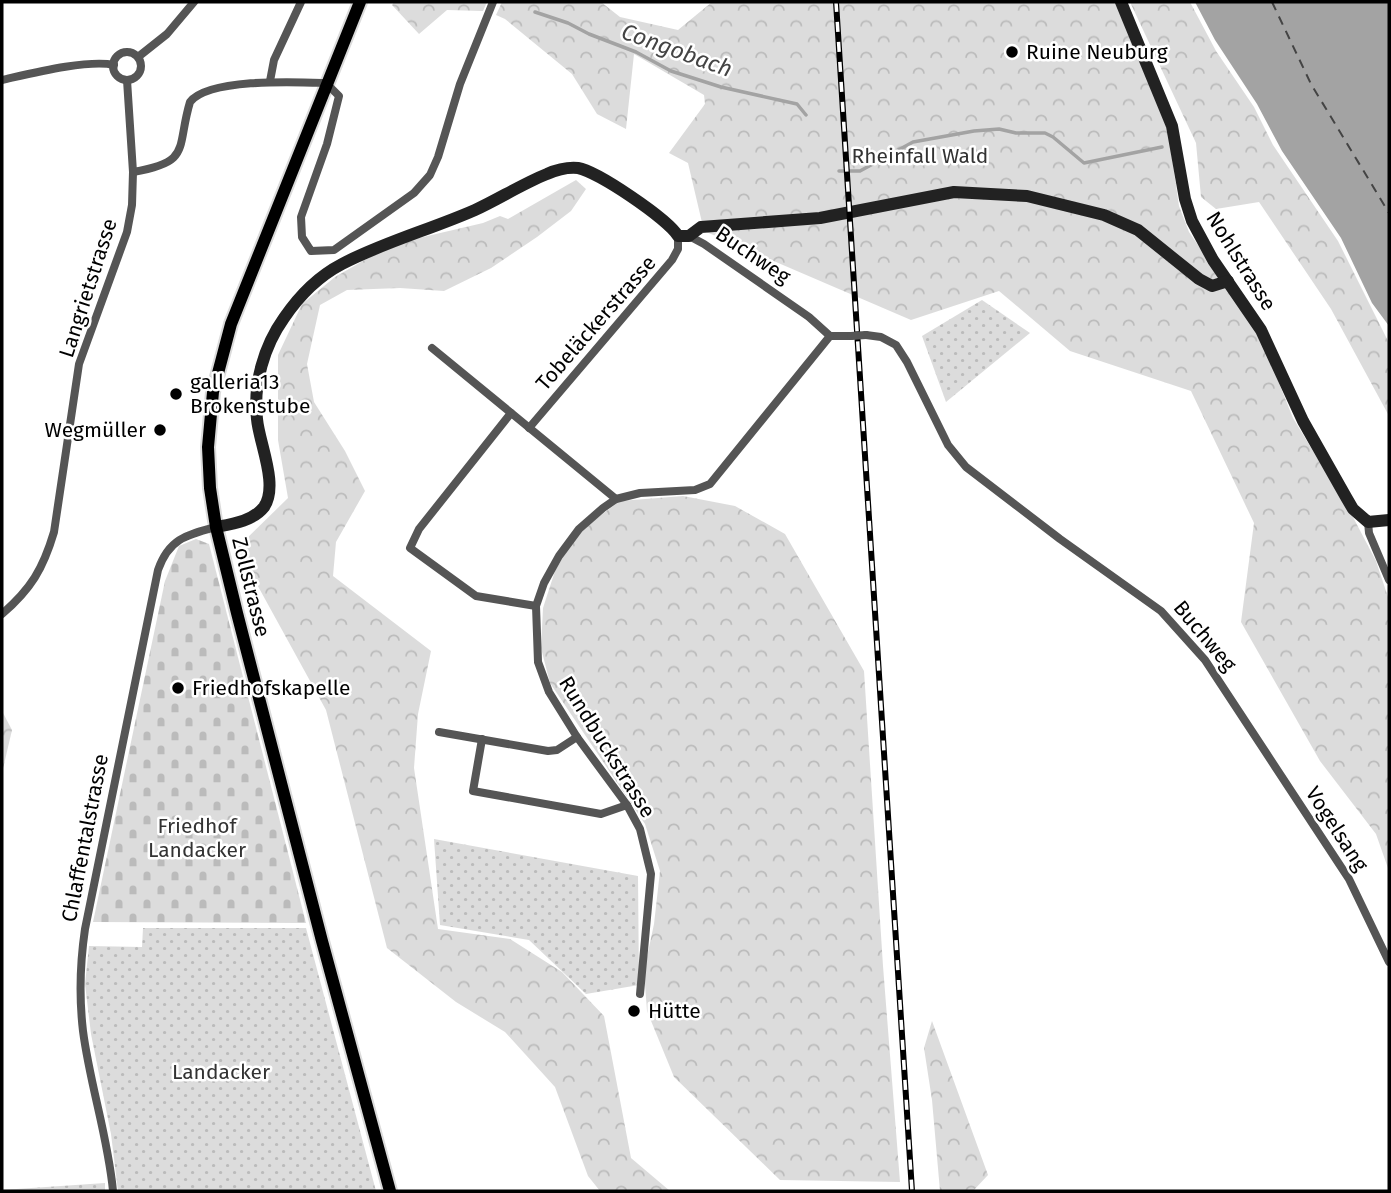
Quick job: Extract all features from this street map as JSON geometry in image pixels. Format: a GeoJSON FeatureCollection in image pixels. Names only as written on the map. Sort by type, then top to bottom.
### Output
{"type":"FeatureCollection","features":[{"type":"Feature","properties":{"kind":"main road","name":"Zollstrasse"},"geometry":{"type":"LineString","coordinates":[[360,2],[236,311],[221,355],[209,416],[208,447],[216,527],[322,941],[390,1191]]}},
{"type":"Feature","properties":{"kind":"street"},"geometry":{"type":"LineString","coordinates":[[138,57],[167,34],[194,2]]}},
{"type":"Feature","properties":{"kind":"street"},"geometry":{"type":"LineString","coordinates":[[270,81],[274,60],[301,2]]}},
{"type":"Feature","properties":{"kind":"street"},"geometry":{"type":"LineString","coordinates":[[133,172],[168,163],[175,158],[180,151],[188,108],[193,98],[202,92],[270,81],[326,83],[339,96],[327,144],[301,217],[302,237],[311,251],[334,250],[423,185],[438,157],[460,84],[493,2]]}},
{"type":"Feature","properties":{"kind":"street","name":"Nohlstrasse"},"geometry":{"type":"LineString","coordinates":[[1121,2],[1168,112],[1178,150],[1185,200],[1192,221],[1261,330],[1303,421],[1346,498],[1353,509],[1368,522]]}},
{"type":"Feature","properties":{"kind":"street"},"geometry":{"type":"LineString","coordinates":[[130,53],[138,57],[141,70],[135,78],[127,80],[116,74],[114,65],[121,54],[130,53]]}},
{"type":"Feature","properties":{"kind":"street"},"geometry":{"type":"LineString","coordinates":[[2,80],[100,63],[114,65]]}},
{"type":"Feature","properties":{"kind":"street","name":"Langrietstrasse"},"geometry":{"type":"LineString","coordinates":[[2,614],[35,580],[47,556],[54,532],[79,365],[127,232],[133,172],[127,80]]}},
{"type":"Feature","properties":{"kind":"street","name":"Buchweg"},"geometry":{"type":"LineString","coordinates":[[216,527],[251,517],[264,507],[268,499],[270,477],[257,418],[258,380],[267,349],[283,319],[301,296],[319,279],[341,265],[476,209],[531,181],[563,169],[578,168],[592,173],[651,210],[684,236],[704,244],[809,317],[830,336],[881,337],[896,345],[948,445],[966,467],[1161,611],[1205,660],[1244,720]]}},
{"type":"Feature","properties":{"kind":"street"},"geometry":{"type":"LineString","coordinates":[[684,236],[701,227],[820,218],[954,192],[1027,196],[1104,215],[1138,230],[1199,279],[1212,286],[1228,281]]}},
{"type":"Feature","properties":{"kind":"street","name":"Tobeläckerstrasse"},"geometry":{"type":"LineString","coordinates":[[529,428],[672,260],[684,236]]}},
{"type":"Feature","properties":{"kind":"street","name":"Rundbuckstrasse"},"geometry":{"type":"LineString","coordinates":[[640,994],[651,874],[640,830],[627,805],[556,705],[541,671],[536,646],[536,606],[550,570],[579,529],[616,499],[640,493],[695,490],[710,484],[830,336]]}},
{"type":"Feature","properties":{"kind":"street"},"geometry":{"type":"LineString","coordinates":[[432,348],[616,499]]}},
{"type":"Feature","properties":{"kind":"street"},"geometry":{"type":"LineString","coordinates":[[511,413],[419,529],[410,548],[476,596],[536,606]]}},
{"type":"Feature","properties":{"kind":"street"},"geometry":{"type":"LineString","coordinates":[[1389,520],[1368,522],[1389,580]]}},
{"type":"Feature","properties":{"kind":"street","name":"Chlaffentalstrasse"},"geometry":{"type":"LineString","coordinates":[[113,1191],[83,1032],[80,982],[85,929],[158,570],[163,555],[178,540],[216,527]]}},
{"type":"Feature","properties":{"kind":"street","name":"Vogelsang"},"geometry":{"type":"LineString","coordinates":[[1244,720],[1349,878],[1389,962]]}},
{"type":"Feature","properties":{"kind":"street"},"geometry":{"type":"LineString","coordinates":[[439,732],[548,751],[557,750],[578,737]]}},
{"type":"Feature","properties":{"kind":"street"},"geometry":{"type":"LineString","coordinates":[[482,739],[473,791],[601,814],[627,805]]}},
{"type":"Feature","properties":{"kind":"green space"},"geometry":{"type":"Polygon","coordinates":[[[394,2],[487,2],[483,11],[447,10],[419,34],[392,5],[394,2]]]}},
{"type":"Feature","properties":{"kind":"green space","name":"Rheinfall Wald"},"geometry":{"type":"Polygon","coordinates":[[[502,2],[601,2],[620,17],[678,30],[712,2],[1115,2],[1168,131],[1179,206],[1189,232],[1260,336],[1293,418],[1354,519],[1376,561],[1389,600],[1389,871],[1376,834],[1320,761],[1241,622],[1254,523],[1191,391],[1070,351],[999,291],[911,320],[704,231],[688,163],[669,153],[705,104],[704,95],[634,54],[626,129],[597,114],[572,74],[505,19],[496,15],[502,2]]]}},
{"type":"Feature","properties":{"kind":"green space"},"geometry":{"type":"Polygon","coordinates":[[[1130,2],[1190,2],[1216,51],[1254,107],[1273,145],[1338,241],[1389,343],[1389,416],[1331,309],[1259,202],[1216,209],[1201,197],[1196,143],[1130,2]]]}},
{"type":"Feature","properties":{"kind":"green space"},"geometry":{"type":"Polygon","coordinates":[[[576,180],[586,189],[571,211],[491,268],[444,291],[400,288],[347,290],[320,305],[307,364],[314,402],[345,451],[365,491],[336,542],[333,576],[431,651],[418,714],[414,768],[438,929],[510,939],[562,972],[604,1016],[631,1158],[670,1191],[600,1191],[588,1176],[555,1087],[505,1032],[456,1002],[387,948],[326,710],[237,548],[288,498],[278,440],[278,355],[302,304],[335,277],[382,250],[500,216],[508,219],[576,180]]]}},
{"type":"Feature","properties":{"kind":"green space"},"geometry":{"type":"Polygon","coordinates":[[[982,300],[1030,333],[946,402],[922,336],[982,300]]]}},
{"type":"Feature","properties":{"kind":"green space"},"geometry":{"type":"Polygon","coordinates":[[[683,496],[735,506],[785,534],[864,671],[900,1182],[780,1180],[674,1077],[647,1011],[644,971],[654,924],[660,871],[645,824],[550,683],[541,648],[543,608],[555,571],[578,532],[620,501],[683,496]]]}},
{"type":"Feature","properties":{"kind":"green space","name":"Friedhof Landacker"},"geometry":{"type":"Polygon","coordinates":[[[196,539],[209,544],[306,923],[93,922],[165,581],[179,546],[196,539]]]}},
{"type":"Feature","properties":{"kind":"green space"},"geometry":{"type":"Polygon","coordinates":[[[2,711],[12,730],[2,773],[2,711]]]}},
{"type":"Feature","properties":{"kind":"green space"},"geometry":{"type":"Polygon","coordinates":[[[434,839],[638,876],[639,985],[586,994],[529,940],[440,925],[434,839]]]}},
{"type":"Feature","properties":{"kind":"green space","name":"Landacker"},"geometry":{"type":"Polygon","coordinates":[[[143,928],[306,928],[376,1191],[118,1191],[85,984],[89,946],[142,947],[143,928]]]}},
{"type":"Feature","properties":{"kind":"green space"},"geometry":{"type":"Polygon","coordinates":[[[932,1021],[988,1175],[973,1191],[940,1191],[932,1100],[924,1048],[932,1021]]]}},
{"type":"Feature","properties":{"kind":"green space"},"geometry":{"type":"Polygon","coordinates":[[[105,1183],[105,1191],[2,1191],[2,1190],[105,1183]]]}},
{"type":"Feature","properties":{"kind":"shaded area"},"geometry":{"type":"Polygon","coordinates":[[[1195,2],[1389,2],[1389,326],[1372,303],[1341,238],[1282,151],[1257,104],[1215,40],[1195,2]]]}},
{"type":"Feature","properties":{"kind":"waterway","name":"Congobach"},"geometry":{"type":"LineString","coordinates":[[535,12],[636,52],[671,71],[721,87],[797,104],[806,115]]}},
{"type":"Feature","properties":{"kind":"waterway","name":"Congobach"},"geometry":{"type":"LineString","coordinates":[[839,171],[860,171],[913,142],[999,129],[1016,133],[1045,133],[1084,163],[1162,147]]}},
{"type":"Feature","properties":{"kind":"ferry route"},"geometry":{"type":"LineString","coordinates":[[1272,2],[1311,84],[1389,213]]}},
{"type":"Feature","properties":{"kind":"railway"},"geometry":{"type":"LineString","coordinates":[[836,2],[912,1191]]}},
{"type":"Feature","properties":{"kind":"place","name":"Ruine Neuburg"},"geometry":{"type":"Point","coordinates":[1012,52]}},
{"type":"Feature","properties":{"kind":"place","name":"galleria13 Brokenstube"},"geometry":{"type":"Point","coordinates":[176,394]}},
{"type":"Feature","properties":{"kind":"place","name":"Wegmüller"},"geometry":{"type":"Point","coordinates":[160,430]}},
{"type":"Feature","properties":{"kind":"place","name":"Friedhofskapelle"},"geometry":{"type":"Point","coordinates":[178,688]}},
{"type":"Feature","properties":{"kind":"place","name":"Hütte"},"geometry":{"type":"Point","coordinates":[634,1011]}}]}
